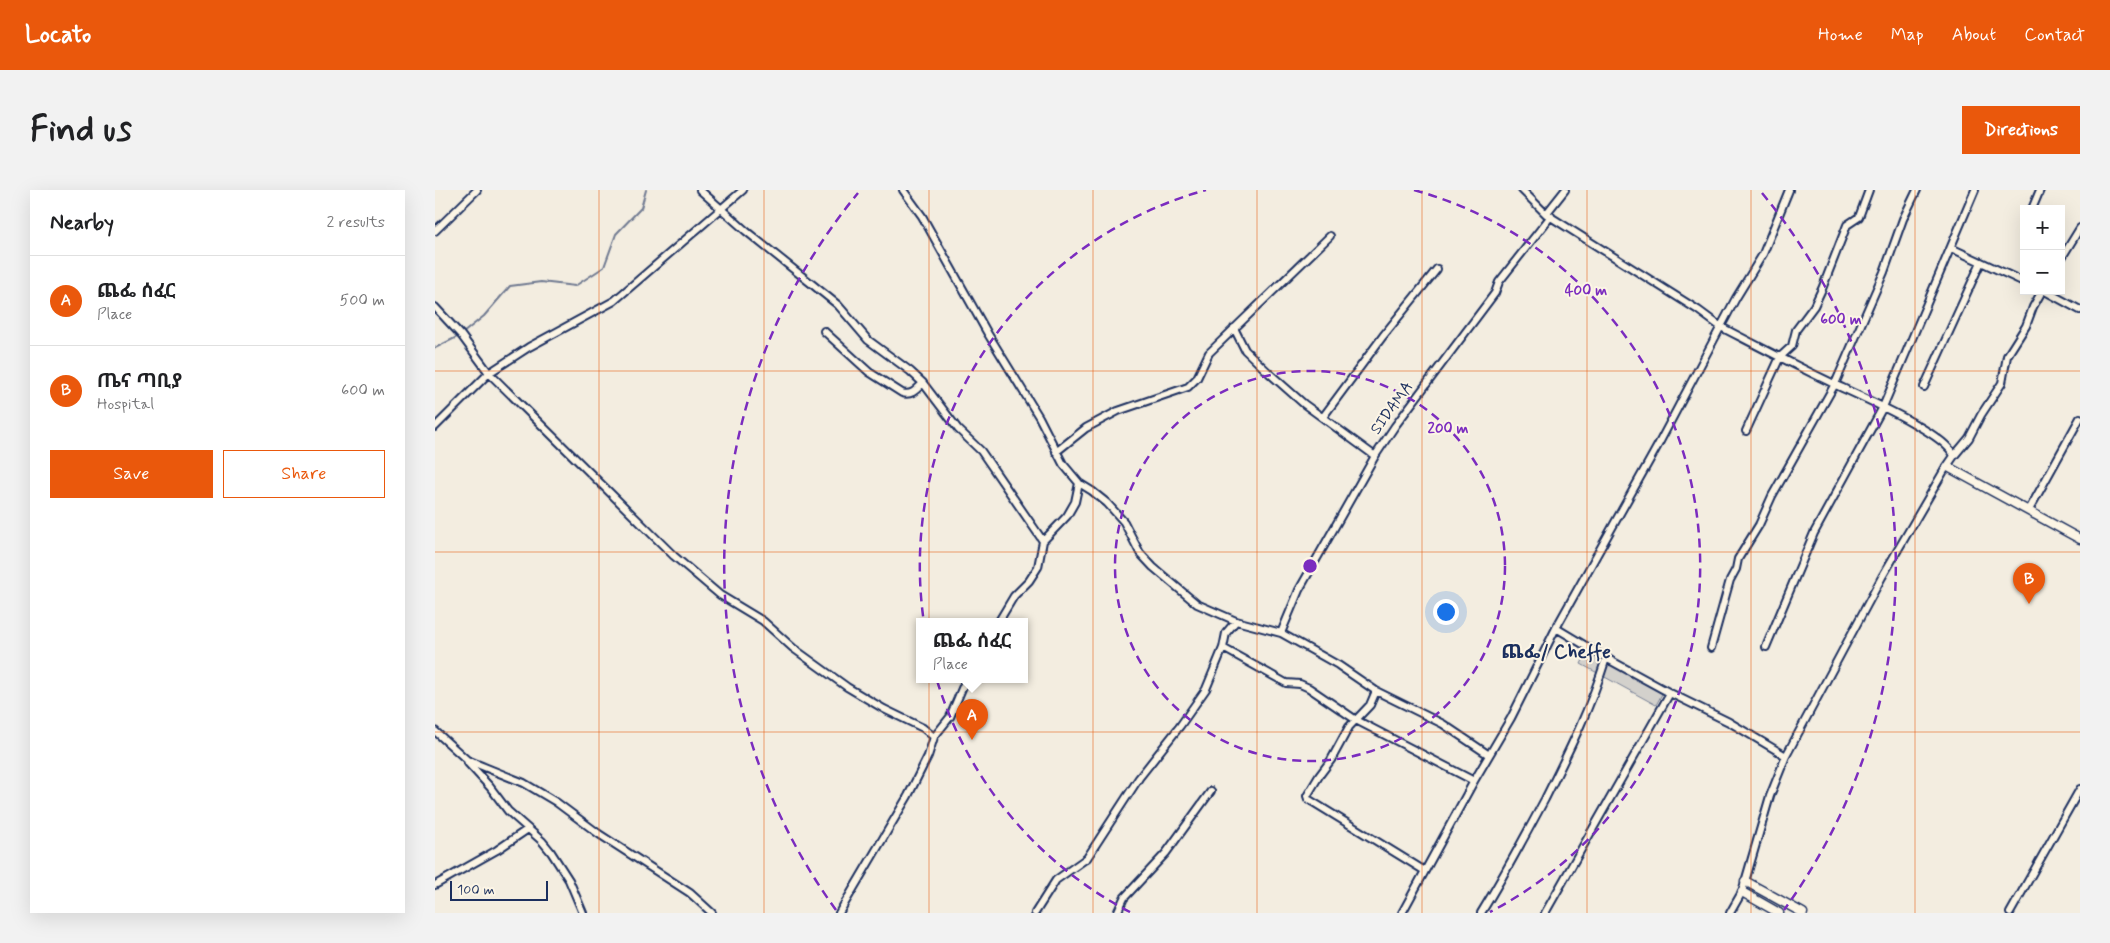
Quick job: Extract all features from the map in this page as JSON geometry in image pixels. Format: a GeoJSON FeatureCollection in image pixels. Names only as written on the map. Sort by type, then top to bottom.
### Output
{"type":"FeatureCollection","features":[{"type":"Feature","properties":{"kind":"street"},"geometry":{"type":"LineString","coordinates":[[435,231],[477,190]]}},
{"type":"Feature","properties":{"kind":"street"},"geometry":{"type":"LineString","coordinates":[[700,190],[719,209],[838,305],[868,340],[923,383],[958,429],[981,451],[1043,542]]}},
{"type":"Feature","properties":{"kind":"street"},"geometry":{"type":"LineString","coordinates":[[435,427],[489,373],[529,347],[614,301],[743,190]]}},
{"type":"Feature","properties":{"kind":"street"},"geometry":{"type":"LineString","coordinates":[[903,190],[922,216],[988,334],[1039,417],[1063,464],[1079,483],[1099,497],[1124,522],[1140,553],[1153,567],[1197,604],[1236,622],[1281,633],[1338,665],[1376,692],[1443,724],[1489,755]]}},
{"type":"Feature","properties":{"kind":"street"},"geometry":{"type":"LineString","coordinates":[[1522,190],[1549,215],[1698,310],[1721,328],[1883,407],[1933,435],[1952,450],[1954,456]]}},
{"type":"Feature","properties":{"kind":"street","name":"SIDAMA"},"geometry":{"type":"LineString","coordinates":[[1281,633],[1299,590],[1375,456],[1395,426],[1495,293],[1499,282],[1549,215],[1565,190]]}},
{"type":"Feature","properties":{"kind":"street"},"geometry":{"type":"LineString","coordinates":[[1403,913],[1474,781],[1511,718],[1556,628],[1763,254],[1789,190]]}},
{"type":"Feature","properties":{"kind":"street"},"geometry":{"type":"LineString","coordinates":[[1746,431],[1780,357],[1792,346],[1796,330],[1814,306],[1847,225],[1859,217],[1869,190]]}},
{"type":"Feature","properties":{"kind":"street"},"geometry":{"type":"LineString","coordinates":[[1711,648],[1730,580],[1736,569],[1738,559],[1759,525],[1772,496],[1835,384],[1884,272],[1903,219],[1917,190]]}},
{"type":"Feature","properties":{"kind":"street"},"geometry":{"type":"LineString","coordinates":[[1765,647],[1814,533],[1883,407],[1916,324],[1975,190]]}},
{"type":"Feature","properties":{"kind":"street"},"geometry":{"type":"LineString","coordinates":[[2034,205],[2040,190]]}},
{"type":"Feature","properties":{"kind":"street"},"geometry":{"type":"LineString","coordinates":[[2065,252],[2080,228]]}},
{"type":"Feature","properties":{"kind":"street"},"geometry":{"type":"LineString","coordinates":[[1056,452],[1086,428],[1118,411],[1188,387],[1197,378],[1209,353],[1330,236]]}},
{"type":"Feature","properties":{"kind":"street"},"geometry":{"type":"LineString","coordinates":[[1951,248],[2020,280]]}},
{"type":"Feature","properties":{"kind":"street"},"geometry":{"type":"LineString","coordinates":[[1924,387],[1981,262]]}},
{"type":"Feature","properties":{"kind":"street"},"geometry":{"type":"LineString","coordinates":[[1323,418],[1383,336],[1437,269]]}},
{"type":"Feature","properties":{"kind":"street"},"geometry":{"type":"LineString","coordinates":[[1731,913],[1742,892],[1770,796],[1786,756],[1882,577],[1945,469],[1969,438],[1981,415],[2002,383],[2007,356],[2026,326],[2033,307],[2041,295]]}},
{"type":"Feature","properties":{"kind":"street"},"geometry":{"type":"LineString","coordinates":[[2052,295],[2080,310]]}},
{"type":"Feature","properties":{"kind":"street"},"geometry":{"type":"LineString","coordinates":[[435,307],[461,335],[489,373],[674,556],[707,585],[763,621],[793,648],[847,687],[884,709],[923,728],[934,737]]}},
{"type":"Feature","properties":{"kind":"street"},"geometry":{"type":"LineString","coordinates":[[1234,328],[1245,350],[1304,404],[1375,456]]}},
{"type":"Feature","properties":{"kind":"street"},"geometry":{"type":"LineString","coordinates":[[824,331],[869,372],[902,393],[908,395],[923,383]]}},
{"type":"Feature","properties":{"kind":"street"},"geometry":{"type":"LineString","coordinates":[[2029,510],[2080,418]]}},
{"type":"Feature","properties":{"kind":"street"},"geometry":{"type":"LineString","coordinates":[[1948,467],[2080,539]]}},
{"type":"Feature","properties":{"kind":"street"},"geometry":{"type":"LineString","coordinates":[[1001,618],[1014,596],[1029,581],[1038,567],[1043,542],[1067,516],[1075,502],[1079,483]]}},
{"type":"Feature","properties":{"kind":"street"},"geometry":{"type":"LineString","coordinates":[[1035,913],[1056,880],[1087,858],[1139,778],[1181,726],[1206,689],[1223,648],[1227,633],[1236,622]]}},
{"type":"Feature","properties":{"kind":"street"},"geometry":{"type":"LineString","coordinates":[[1556,628],[1670,693],[1729,722],[1786,756]]}},
{"type":"Feature","properties":{"kind":"street"},"geometry":{"type":"LineString","coordinates":[[1223,648],[1286,683],[1300,684],[1309,688],[1356,720],[1474,781]]}},
{"type":"Feature","properties":{"kind":"street"},"geometry":{"type":"LineString","coordinates":[[1481,913],[1512,862],[1563,763],[1597,689],[1607,658]]}},
{"type":"Feature","properties":{"kind":"street"},"geometry":{"type":"LineString","coordinates":[[839,913],[908,796],[928,756],[934,737],[950,718],[964,683]]}},
{"type":"Feature","properties":{"kind":"street"},"geometry":{"type":"LineString","coordinates":[[1376,692],[1369,705],[1349,727],[1331,760],[1307,796],[1308,799],[1425,871]]}},
{"type":"Feature","properties":{"kind":"street"},"geometry":{"type":"LineString","coordinates":[[1545,913],[1670,693]]}},
{"type":"Feature","properties":{"kind":"street"},"geometry":{"type":"LineString","coordinates":[[435,732],[467,760],[524,783],[556,802],[599,834],[690,893],[712,913]]}},
{"type":"Feature","properties":{"kind":"street"},"geometry":{"type":"LineString","coordinates":[[467,760],[467,764],[490,787],[500,802],[551,852],[565,873],[583,913]]}},
{"type":"Feature","properties":{"kind":"street"},"geometry":{"type":"LineString","coordinates":[[2010,913],[2080,789]]}},
{"type":"Feature","properties":{"kind":"street"},"geometry":{"type":"LineString","coordinates":[[1117,913],[1124,898],[1166,853],[1211,791]]}},
{"type":"Feature","properties":{"kind":"street"},"geometry":{"type":"LineString","coordinates":[[435,886],[497,850],[528,829]]}},
{"type":"Feature","properties":{"kind":"street"},"geometry":{"type":"LineString","coordinates":[[1745,880],[1803,913]]}},
{"type":"Feature","properties":{"kind":"street"},"geometry":{"type":"LineString","coordinates":[[1742,892],[1779,913]]}},
{"type":"Feature","properties":{"kind":"shaded area"},"geometry":{"type":"Polygon","coordinates":[[[1588,650],[1663,692],[1656,705],[1581,664],[1588,650]]]}},
{"type":"Feature","properties":{"kind":"waterway"},"geometry":{"type":"LineString","coordinates":[[463,333],[484,316],[510,286],[541,282],[575,286],[604,267],[616,234],[641,208],[646,190]]}},
{"type":"Feature","properties":{"kind":"waterway"},"geometry":{"type":"LineString","coordinates":[[435,348],[459,336]]}},
{"type":"Feature","properties":{"kind":"place","name":"ጤና ጣቢያ"},"geometry":{"type":"Point","coordinates":[2029,604]}},
{"type":"Feature","properties":{"kind":"place","name":"ጨፌ ሰፈር"},"geometry":{"type":"Point","coordinates":[972,740]}},
{"type":"Feature","properties":{"kind":"district","name":"ጨፌ/ Cheffe"},"geometry":{"type":"Point","coordinates":[1556,652]}}]}
